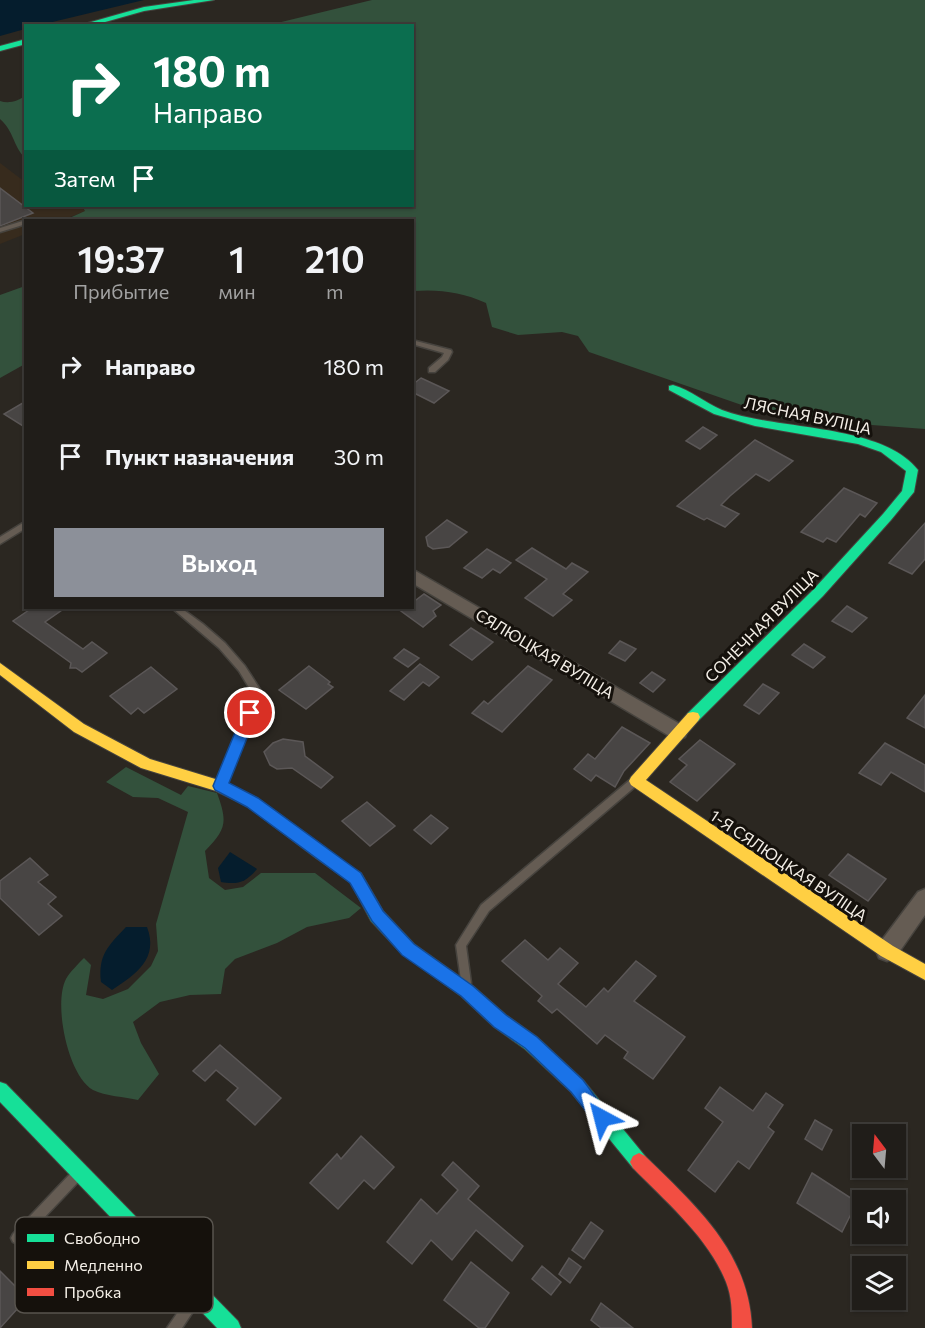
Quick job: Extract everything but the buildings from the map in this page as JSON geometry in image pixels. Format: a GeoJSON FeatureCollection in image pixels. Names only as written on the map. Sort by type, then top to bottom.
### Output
{"type":"FeatureCollection","features":[{"type":"Feature","properties":{"kind":"street"},"geometry":{"type":"LineString","coordinates":[[88,24],[144,9],[210,0]]}},
{"type":"Feature","properties":{"kind":"street"},"geometry":{"type":"LineString","coordinates":[[0,49],[24,43]]}},
{"type":"Feature","properties":{"kind":"street","name":"ЛЯСНАЯ ВУЛІЦА"},"geometry":{"type":"LineString","coordinates":[[673,388],[718,412],[755,422],[859,441],[885,449],[912,470],[908,492]]}},
{"type":"Feature","properties":{"kind":"street","name":"СОНЕЧНАЯ ВУЛІЦА"},"geometry":{"type":"LineString","coordinates":[[636,781],[678,732],[818,593],[908,492]]}},
{"type":"Feature","properties":{"kind":"street","name":"СЯЛЮЦКАЯ ВУЛІЦА"},"geometry":{"type":"LineString","coordinates":[[414,576],[678,732]]}},
{"type":"Feature","properties":{"kind":"street"},"geometry":{"type":"LineString","coordinates":[[0,668],[80,728],[146,764],[220,786],[252,802],[356,878],[378,916],[408,950],[467,991],[500,1021],[531,1043],[577,1086],[628,1150],[712,1238],[738,1289],[743,1318],[742,1328]]}},
{"type":"Feature","properties":{"kind":"street","name":"1-Я СЯЛЮЦКАЯ ВУЛІЦА"},"geometry":{"type":"LineString","coordinates":[[636,781],[887,951],[925,973]]}},
{"type":"Feature","properties":{"kind":"street"},"geometry":{"type":"LineString","coordinates":[[887,951],[925,898]]}},
{"type":"Feature","properties":{"kind":"street"},"geometry":{"type":"LineString","coordinates":[[0,1090],[124,1217]]}},
{"type":"Feature","properties":{"kind":"street"},"geometry":{"type":"LineString","coordinates":[[213,1309],[231,1328]]}},
{"type":"Feature","properties":{"kind":"lane"},"geometry":{"type":"LineString","coordinates":[[0,230],[24,223]]}},
{"type":"Feature","properties":{"kind":"lane"},"geometry":{"type":"LineString","coordinates":[[414,343],[448,352],[432,370]]}},
{"type":"Feature","properties":{"kind":"lane"},"geometry":{"type":"LineString","coordinates":[[0,541],[24,525]]}},
{"type":"Feature","properties":{"kind":"lane"},"geometry":{"type":"LineString","coordinates":[[177,609],[208,630],[249,678],[258,694],[220,786]]}},
{"type":"Feature","properties":{"kind":"lane"},"geometry":{"type":"LineString","coordinates":[[467,991],[461,945],[485,908],[636,781]]}},
{"type":"Feature","properties":{"kind":"lane"},"geometry":{"type":"LineString","coordinates":[[37,1217],[80,1172]]}},
{"type":"Feature","properties":{"kind":"lane"},"geometry":{"type":"LineString","coordinates":[[174,1328],[185,1313]]}},
{"type":"Feature","properties":{"kind":"shaded area"},"geometry":{"type":"Polygon","coordinates":[[[0,163],[24,181],[24,207],[80,207],[86,211],[65,219],[24,219],[24,234],[0,244],[0,163]]]}},
{"type":"Feature","properties":{"kind":"green space"},"geometry":{"type":"Polygon","coordinates":[[[372,0],[925,0],[925,429],[779,418],[589,352],[578,336],[562,332],[518,335],[492,327],[486,303],[450,292],[414,291],[414,219],[67,219],[85,211],[83,207],[414,207],[414,24],[273,24],[372,0]]]}},
{"type":"Feature","properties":{"kind":"green space"},"geometry":{"type":"Polygon","coordinates":[[[24,96],[24,157],[0,119],[0,101],[24,96]]]}},
{"type":"Feature","properties":{"kind":"green space"},"geometry":{"type":"Polygon","coordinates":[[[24,286],[24,365],[0,378],[0,295],[24,286]]]}},
{"type":"Feature","properties":{"kind":"green space"},"geometry":{"type":"Polygon","coordinates":[[[126,767],[181,795],[188,786],[217,793],[223,812],[223,825],[217,837],[205,851],[209,878],[225,890],[243,887],[261,873],[315,873],[361,908],[349,918],[307,927],[277,943],[235,959],[225,969],[221,994],[190,995],[160,1002],[133,1022],[141,1043],[159,1074],[138,1100],[98,1092],[84,1082],[76,1070],[65,1039],[61,1005],[62,990],[66,979],[84,958],[91,965],[86,995],[103,999],[128,989],[151,966],[158,951],[156,924],[188,812],[158,798],[133,797],[106,782],[126,767]]]}},
{"type":"Feature","properties":{"kind":"water"},"geometry":{"type":"Polygon","coordinates":[[[0,0],[144,0],[44,24],[24,24],[24,29],[0,36],[0,0]]]}},
{"type":"Feature","properties":{"kind":"water"},"geometry":{"type":"Polygon","coordinates":[[[230,852],[257,869],[241,882],[221,882],[218,868],[230,852]]]}},
{"type":"Feature","properties":{"kind":"water"},"geometry":{"type":"Polygon","coordinates":[[[126,927],[147,927],[150,938],[148,957],[137,971],[112,990],[101,982],[101,965],[109,946],[126,927]]]}},
{"type":"Feature","properties":{"kind":"traffic: fast"},"geometry":{"type":"LineString","coordinates":[[88,24],[144,9],[210,0]]}},
{"type":"Feature","properties":{"kind":"traffic: fast"},"geometry":{"type":"LineString","coordinates":[[0,49],[24,42]]}},
{"type":"Feature","properties":{"kind":"traffic: fast"},"geometry":{"type":"LineString","coordinates":[[673,388],[718,412],[755,422],[859,441],[885,449],[912,470],[908,492],[887,517],[818,593],[693,717]]}},
{"type":"Feature","properties":{"kind":"traffic: fast"},"geometry":{"type":"LineString","coordinates":[[321,853],[356,878],[377,916],[408,949],[467,991],[500,1021],[531,1043],[577,1086],[639,1162]]}},
{"type":"Feature","properties":{"kind":"traffic: fast"},"geometry":{"type":"LineString","coordinates":[[0,1090],[123,1217]]}},
{"type":"Feature","properties":{"kind":"traffic: fast"},"geometry":{"type":"LineString","coordinates":[[213,1309],[231,1328]]}},
{"type":"Feature","properties":{"kind":"traffic: slow"},"geometry":{"type":"LineString","coordinates":[[0,668],[79,728],[146,764],[220,786],[252,802],[321,853]]}},
{"type":"Feature","properties":{"kind":"traffic: slow"},"geometry":{"type":"LineString","coordinates":[[693,717],[636,781],[887,951],[925,973]]}},
{"type":"Feature","properties":{"kind":"traffic: jam"},"geometry":{"type":"LineString","coordinates":[[639,1162],[692,1216],[724,1258],[735,1280],[741,1304],[742,1328]]}},
{"type":"Feature","properties":{"kind":"route"},"geometry":{"type":"LineString","coordinates":[[250,713],[220,786],[252,802],[356,878],[378,916],[408,950],[467,991],[500,1021],[531,1043],[577,1086],[602,1118]]}}]}
